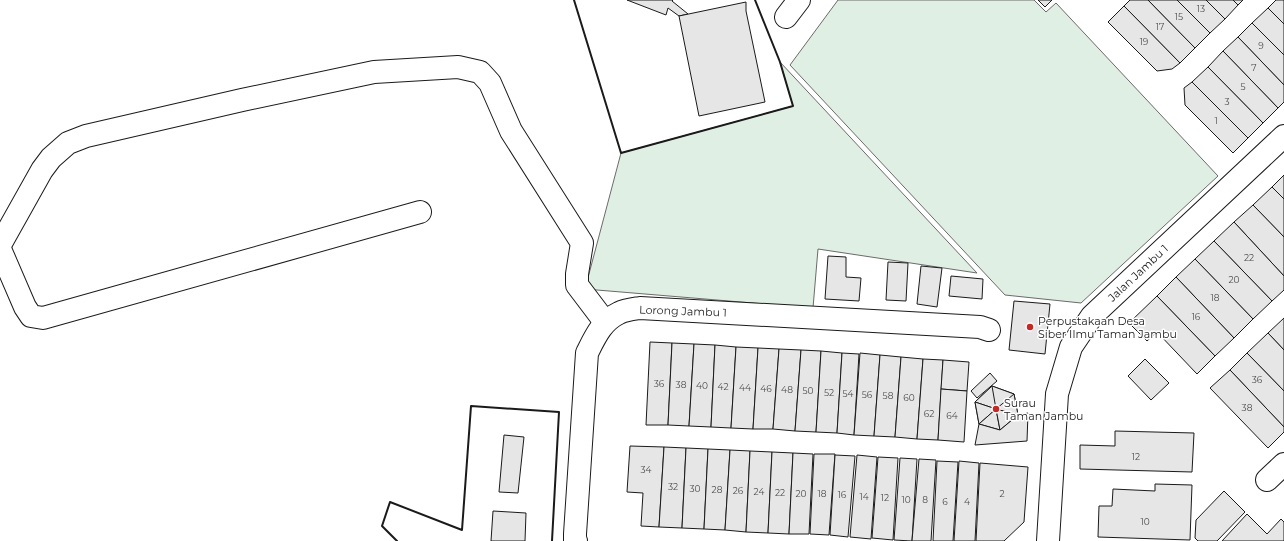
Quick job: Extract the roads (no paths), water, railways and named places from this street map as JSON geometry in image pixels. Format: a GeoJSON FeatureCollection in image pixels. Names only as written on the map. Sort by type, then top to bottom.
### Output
{"type":"FeatureCollection","features":[{"type":"Feature","properties":{"kind":"street"},"geometry":{"type":"LineString","coordinates":[[0,245],[42,170],[51,158],[68,143],[86,136],[227,103],[374,72],[458,67],[480,72],[490,83],[511,131],[582,243],[577,274],[577,285],[605,322]]}},
{"type":"Feature","properties":{"kind":"street","name":"Jalan Jambu 1"},"geometry":{"type":"LineString","coordinates":[[1048,541],[1057,394],[1071,347],[1092,316],[1284,136]]}},
{"type":"Feature","properties":{"kind":"street"},"geometry":{"type":"LineString","coordinates":[[0,249],[25,307],[31,316],[43,318],[420,212]]}},
{"type":"Feature","properties":{"kind":"street","name":"Lorong Jambu 1"},"geometry":{"type":"LineString","coordinates":[[576,541],[587,353],[595,336],[605,322],[620,312],[640,308],[980,327],[989,330]]}},
{"type":"Feature","properties":{"kind":"street"},"geometry":{"type":"LineString","coordinates":[[1267,480],[1284,464]]}},
{"type":"Feature","properties":{"kind":"place","name":"Perpustakaan Desa Siber Ilmu Taman Jambu"},"geometry":{"type":"Point","coordinates":[1030,327]}},
{"type":"Feature","properties":{"kind":"place","name":"Surau Taman Jambu"},"geometry":{"type":"Point","coordinates":[996,409]}}]}
